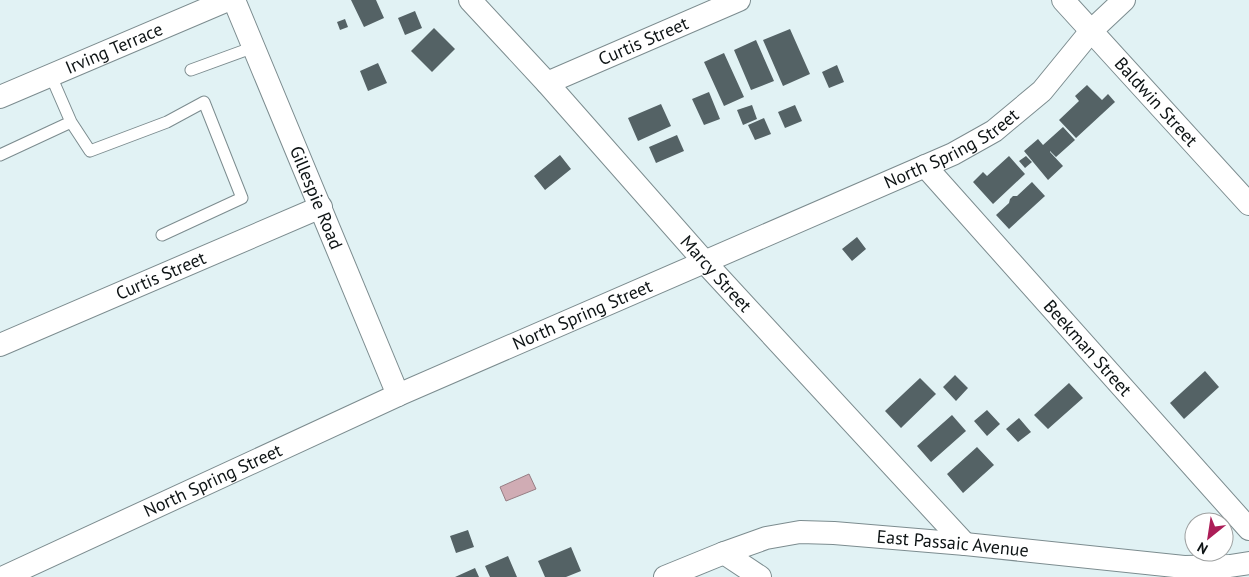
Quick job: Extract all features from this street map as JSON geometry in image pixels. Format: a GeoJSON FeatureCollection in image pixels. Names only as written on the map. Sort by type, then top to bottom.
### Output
{"type":"FeatureCollection","features":[{"type":"Feature","properties":{"kind":"street","name":"Irving Terrace"},"geometry":{"type":"LineString","coordinates":[[0,98],[228,0]]}},
{"type":"Feature","properties":{"kind":"street","name":"Gillespie Road"},"geometry":{"type":"LineString","coordinates":[[234,0],[398,395]]}},
{"type":"Feature","properties":{"kind":"street","name":"Marcy Street"},"geometry":{"type":"LineString","coordinates":[[470,0],[547,83],[705,262],[965,544]]}},
{"type":"Feature","properties":{"kind":"street","name":"Curtis Street"},"geometry":{"type":"LineString","coordinates":[[547,83],[739,0]]}},
{"type":"Feature","properties":{"kind":"street","name":"Baldwin Street"},"geometry":{"type":"LineString","coordinates":[[1063,0],[1249,204]]}},
{"type":"Feature","properties":{"kind":"street","name":"North Spring Street"},"geometry":{"type":"LineString","coordinates":[[4,577],[398,395],[953,154],[994,131],[1042,90],[1091,31],[1124,0]]}},
{"type":"Feature","properties":{"kind":"street","name":"Beekman Street"},"geometry":{"type":"LineString","coordinates":[[924,166],[1249,529]]}},
{"type":"Feature","properties":{"kind":"street","name":"Curtis Street"},"geometry":{"type":"LineString","coordinates":[[0,345],[321,207]]}},
{"type":"Feature","properties":{"kind":"street","name":"East Passaic Avenue"},"geometry":{"type":"LineString","coordinates":[[665,577],[766,538],[800,532],[965,544],[1184,567],[1230,566],[1249,563]]}},
{"type":"Feature","properties":{"kind":"street"},"geometry":{"type":"LineString","coordinates":[[724,553],[760,577]]}},
{"type":"Feature","properties":{"kind":"lane"},"geometry":{"type":"LineString","coordinates":[[191,70],[254,47]]}},
{"type":"Feature","properties":{"kind":"lane"},"geometry":{"type":"LineString","coordinates":[[51,76],[71,122],[90,152],[168,122],[204,102],[242,198],[162,235]]}},
{"type":"Feature","properties":{"kind":"lane"},"geometry":{"type":"LineString","coordinates":[[0,155],[71,122]]}},
{"type":"Feature","properties":{"kind":"shaded area"},"geometry":{"type":"Polygon","coordinates":[[[529,474],[536,489],[506,501],[500,487],[529,474]]]}},
{"type":"Feature","properties":{"kind":"building"},"geometry":{"type":"Polygon","coordinates":[[[351,0],[376,0],[384,18],[364,27],[351,0]]]}},
{"type":"Feature","properties":{"kind":"building"},"geometry":{"type":"Polygon","coordinates":[[[415,11],[422,28],[405,35],[398,18],[415,11]]]}},
{"type":"Feature","properties":{"kind":"building"},"geometry":{"type":"Polygon","coordinates":[[[345,19],[348,27],[340,30],[337,22],[345,19]]]}},
{"type":"Feature","properties":{"kind":"building"},"geometry":{"type":"Polygon","coordinates":[[[434,28],[455,49],[432,72],[411,51],[434,28]]]}},
{"type":"Feature","properties":{"kind":"building"},"geometry":{"type":"Polygon","coordinates":[[[790,29],[810,74],[783,86],[763,40],[790,29]]]}},
{"type":"Feature","properties":{"kind":"building"},"geometry":{"type":"Polygon","coordinates":[[[756,40],[774,81],[751,90],[734,50],[756,40]]]}},
{"type":"Feature","properties":{"kind":"building"},"geometry":{"type":"Polygon","coordinates":[[[724,53],[744,97],[724,106],[704,62],[724,53]]]}},
{"type":"Feature","properties":{"kind":"building"},"geometry":{"type":"Polygon","coordinates":[[[378,63],[387,83],[368,91],[360,71],[378,63]]]}},
{"type":"Feature","properties":{"kind":"building"},"geometry":{"type":"Polygon","coordinates":[[[837,65],[844,82],[829,88],[822,72],[837,65]]]}},
{"type":"Feature","properties":{"kind":"building"},"geometry":{"type":"Polygon","coordinates":[[[1087,85],[1102,100],[1108,94],[1115,102],[1076,138],[1059,120],[1079,101],[1075,96],[1087,85]]]}},
{"type":"Feature","properties":{"kind":"building"},"geometry":{"type":"Polygon","coordinates":[[[709,92],[720,119],[704,125],[692,99],[709,92]]]}},
{"type":"Feature","properties":{"kind":"building"},"geometry":{"type":"Polygon","coordinates":[[[661,104],[671,126],[638,141],[628,118],[661,104]]]}},
{"type":"Feature","properties":{"kind":"building"},"geometry":{"type":"Polygon","coordinates":[[[752,105],[757,119],[743,125],[737,110],[752,105]]]}},
{"type":"Feature","properties":{"kind":"building"},"geometry":{"type":"Polygon","coordinates":[[[795,105],[802,121],[785,128],[778,112],[795,105]]]}},
{"type":"Feature","properties":{"kind":"building"},"geometry":{"type":"Polygon","coordinates":[[[764,118],[771,134],[755,140],[748,125],[764,118]]]}},
{"type":"Feature","properties":{"kind":"building"},"geometry":{"type":"Polygon","coordinates":[[[1063,127],[1075,140],[1056,157],[1050,151],[1063,166],[1048,180],[1024,151],[1038,139],[1043,145],[1063,127]]]}},
{"type":"Feature","properties":{"kind":"building"},"geometry":{"type":"Polygon","coordinates":[[[677,135],[684,151],[656,163],[649,147],[677,135]]]}},
{"type":"Feature","properties":{"kind":"building"},"geometry":{"type":"Polygon","coordinates":[[[560,155],[571,169],[545,190],[534,176],[560,155]]]}},
{"type":"Feature","properties":{"kind":"building"},"geometry":{"type":"Polygon","coordinates":[[[1009,156],[1025,174],[993,204],[973,182],[983,172],[987,176],[1009,156]]]}},
{"type":"Feature","properties":{"kind":"building"},"geometry":{"type":"Polygon","coordinates":[[[1026,156],[1032,162],[1025,168],[1019,161],[1026,156]]]}},
{"type":"Feature","properties":{"kind":"building"},"geometry":{"type":"Polygon","coordinates":[[[1032,182],[1045,196],[1009,229],[996,215],[1009,203],[1013,196],[1017,196],[1032,182]]]}},
{"type":"Feature","properties":{"kind":"building"},"geometry":{"type":"Polygon","coordinates":[[[857,237],[866,249],[852,261],[842,249],[857,237]]]}},
{"type":"Feature","properties":{"kind":"building"},"geometry":{"type":"Polygon","coordinates":[[[1205,371],[1219,387],[1184,419],[1170,403],[1205,371]]]}},
{"type":"Feature","properties":{"kind":"building"},"geometry":{"type":"Polygon","coordinates":[[[955,375],[968,388],[956,401],[943,387],[955,375]]]}},
{"type":"Feature","properties":{"kind":"building"},"geometry":{"type":"Polygon","coordinates":[[[920,378],[936,394],[901,428],[885,411],[920,378]]]}},
{"type":"Feature","properties":{"kind":"building"},"geometry":{"type":"Polygon","coordinates":[[[1069,383],[1083,398],[1048,429],[1034,415],[1069,383]]]}},
{"type":"Feature","properties":{"kind":"building"},"geometry":{"type":"Polygon","coordinates":[[[987,410],[1000,424],[987,436],[974,421],[987,410]]]}},
{"type":"Feature","properties":{"kind":"building"},"geometry":{"type":"Polygon","coordinates":[[[952,415],[966,431],[931,462],[917,446],[952,415]]]}},
{"type":"Feature","properties":{"kind":"building"},"geometry":{"type":"Polygon","coordinates":[[[1019,418],[1031,432],[1018,442],[1006,429],[1019,418]]]}},
{"type":"Feature","properties":{"kind":"building"},"geometry":{"type":"Polygon","coordinates":[[[977,447],[994,465],[963,493],[947,474],[977,447]]]}},
{"type":"Feature","properties":{"kind":"building"},"geometry":{"type":"Polygon","coordinates":[[[468,530],[474,547],[456,553],[450,536],[468,530]]]}},
{"type":"Feature","properties":{"kind":"building"},"geometry":{"type":"Polygon","coordinates":[[[571,547],[581,571],[566,577],[545,577],[538,561],[571,547]]]}},
{"type":"Feature","properties":{"kind":"building"},"geometry":{"type":"Polygon","coordinates":[[[508,556],[517,577],[490,577],[485,566],[508,556]]]}},
{"type":"Feature","properties":{"kind":"building"},"geometry":{"type":"Polygon","coordinates":[[[475,568],[479,577],[455,577],[475,568]]]}}]}
